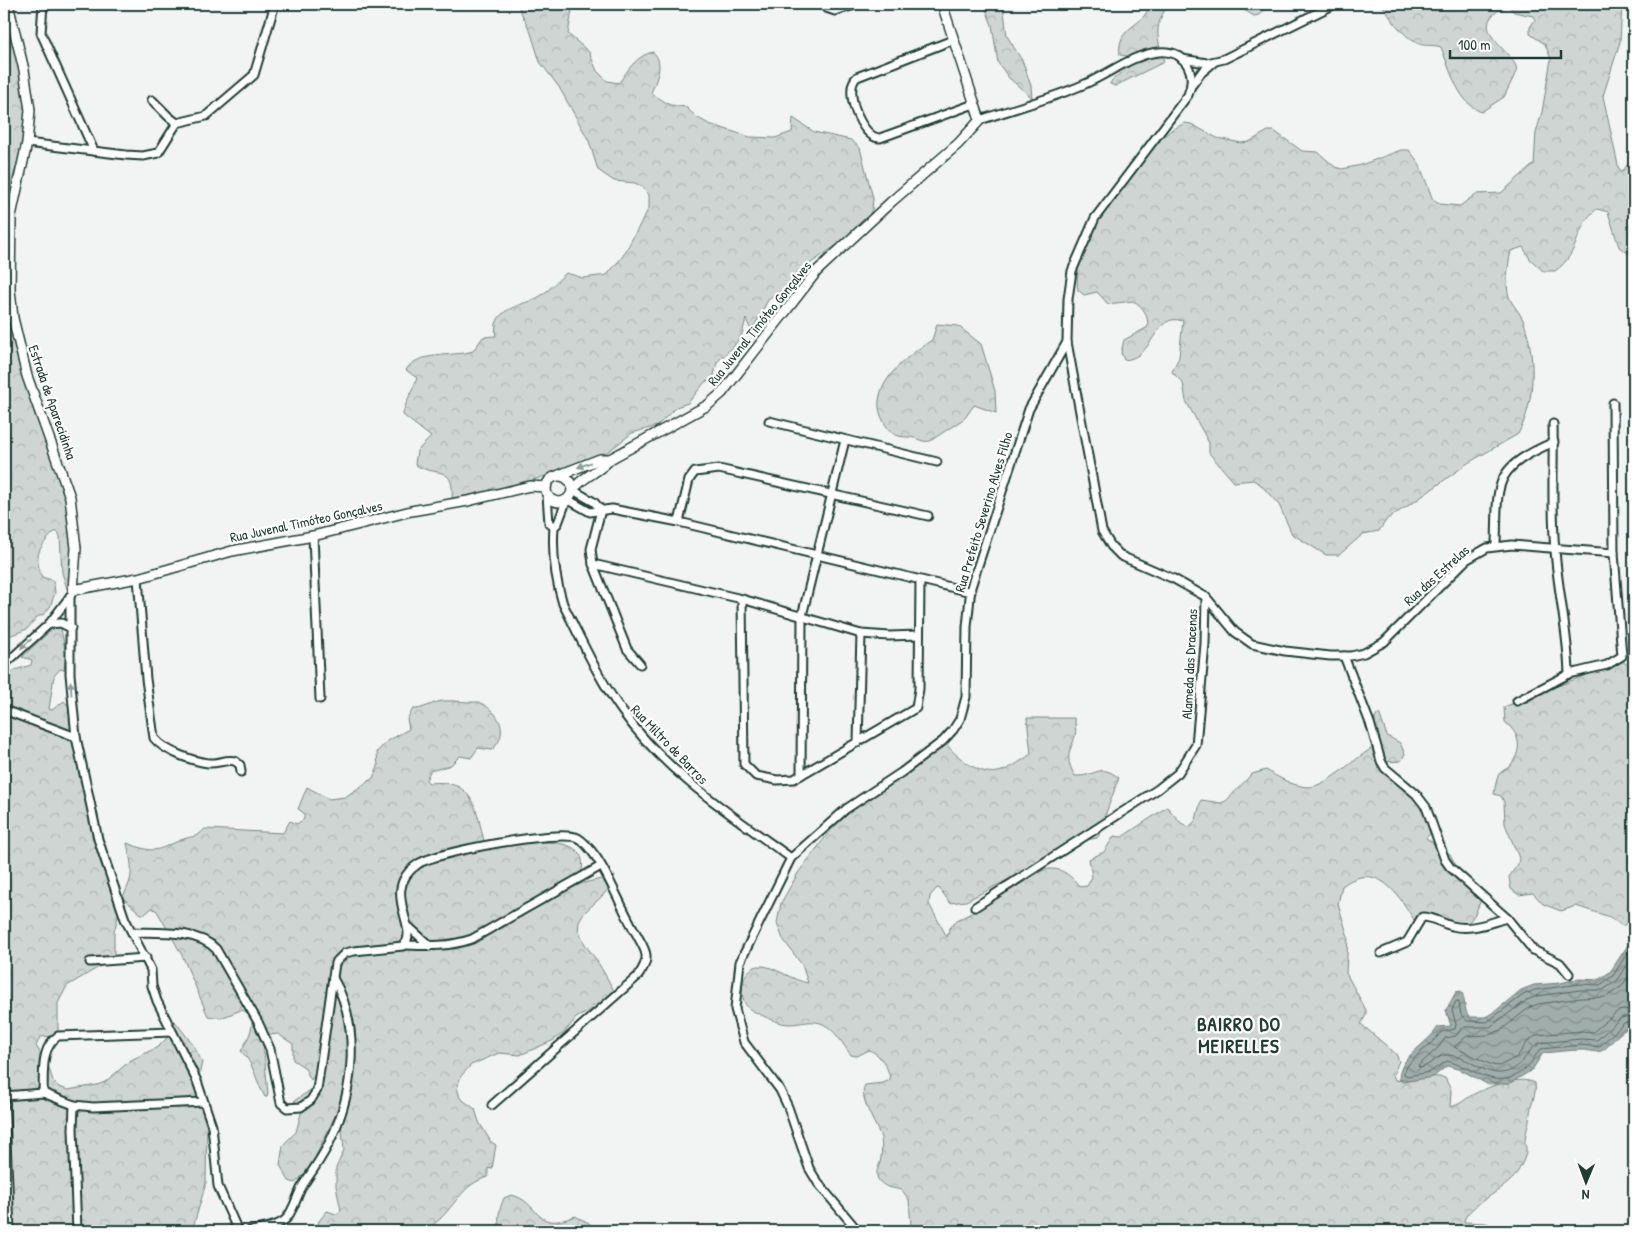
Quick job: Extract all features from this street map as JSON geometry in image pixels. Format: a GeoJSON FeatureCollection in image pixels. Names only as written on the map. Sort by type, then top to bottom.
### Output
{"type":"FeatureCollection","features":[{"type":"Feature","properties":{"kind":"street","name":"Estrada de Aparecidinha"},"geometry":{"type":"LineString","coordinates":[[8,4],[28,92],[30,110],[27,143],[8,217],[10,290],[13,318],[27,376],[70,497],[76,548],[72,593]]}},
{"type":"Feature","properties":{"kind":"street"},"geometry":{"type":"LineString","coordinates":[[43,4],[41,33],[94,151]]}},
{"type":"Feature","properties":{"kind":"street"},"geometry":{"type":"LineString","coordinates":[[27,143],[94,151],[153,155],[162,149],[177,123],[206,116],[254,75],[275,4]]}},
{"type":"Feature","properties":{"kind":"street"},"geometry":{"type":"LineString","coordinates":[[824,4],[831,10],[858,4]]}},
{"type":"Feature","properties":{"kind":"street"},"geometry":{"type":"LineString","coordinates":[[942,4],[980,120],[1085,84],[1151,53],[1172,53],[1182,59],[1190,70],[1192,85]]}},
{"type":"Feature","properties":{"kind":"street"},"geometry":{"type":"LineString","coordinates":[[1182,59],[1214,62],[1335,4]]}},
{"type":"Feature","properties":{"kind":"street"},"geometry":{"type":"LineString","coordinates":[[953,40],[857,77],[851,83],[855,108],[868,133],[874,138],[886,137],[974,104]]}},
{"type":"Feature","properties":{"kind":"street","name":"Rua Prefeito Severino Alves Filho"},"geometry":{"type":"LineString","coordinates":[[858,1231],[818,1183],[809,1168],[788,1107],[780,1090],[744,1042],[734,1009],[740,962],[791,858],[833,819],[924,756],[953,730],[964,709],[966,697],[967,627],[971,592],[1029,408],[1067,342],[1069,290],[1072,271],[1082,245],[1095,218],[1175,114],[1188,96],[1192,85],[1214,62]]}},
{"type":"Feature","properties":{"kind":"street"},"geometry":{"type":"LineString","coordinates":[[152,100],[177,123]]}},
{"type":"Feature","properties":{"kind":"street","name":"Rua Juvenal Timóteo Gonçalves"},"geometry":{"type":"LineString","coordinates":[[573,490],[577,484],[606,464],[610,459],[702,408],[722,392],[817,271],[891,202],[958,144],[980,120]]}},
{"type":"Feature","properties":{"kind":"street","name":"Alameda das Dracenas"},"geometry":{"type":"LineString","coordinates":[[975,907],[1158,789],[1178,773],[1196,745],[1200,710],[1206,597],[1182,582],[1121,556],[1111,546],[1102,531],[1067,342]]}},
{"type":"Feature","properties":{"kind":"street"},"geometry":{"type":"LineString","coordinates":[[1516,701],[1569,674],[1607,665],[1618,661],[1622,656],[1614,553],[1613,403]]}},
{"type":"Feature","properties":{"kind":"street"},"geometry":{"type":"LineString","coordinates":[[769,421],[937,462]]}},
{"type":"Feature","properties":{"kind":"street"},"geometry":{"type":"LineString","coordinates":[[1553,424],[1552,489],[1555,549],[1567,629],[1569,674]]}},
{"type":"Feature","properties":{"kind":"street"},"geometry":{"type":"LineString","coordinates":[[801,775],[802,616],[845,440]]}},
{"type":"Feature","properties":{"kind":"street"},"geometry":{"type":"LineString","coordinates":[[1496,545],[1499,490],[1505,472],[1515,462],[1554,442]]}},
{"type":"Feature","properties":{"kind":"street","name":"Rua Juvenal Timóteo Gonçalves"},"geometry":{"type":"LineString","coordinates":[[559,475],[600,459],[610,459]]}},
{"type":"Feature","properties":{"kind":"street"},"geometry":{"type":"LineString","coordinates":[[679,522],[689,480],[695,472],[719,469],[928,516]]}},
{"type":"Feature","properties":{"kind":"street"},"geometry":{"type":"LineString","coordinates":[[601,510],[594,502],[573,490],[569,479],[559,475],[549,480],[547,491],[556,502],[567,500],[590,512],[612,509],[679,522],[971,592]]}},
{"type":"Feature","properties":{"kind":"street","name":"Rua Juvenal Timóteo Gonçalves"},"geometry":{"type":"LineString","coordinates":[[72,593],[138,578],[232,551],[313,536],[436,505],[468,501],[530,486],[547,491]]}},
{"type":"Feature","properties":{"kind":"street"},"geometry":{"type":"LineString","coordinates":[[567,500],[573,490]]}},
{"type":"Feature","properties":{"kind":"street","name":"Rua Miltro de Barros"},"geometry":{"type":"LineString","coordinates":[[547,491],[549,523],[554,527]]}},
{"type":"Feature","properties":{"kind":"street","name":"Rua Miltro de Barros"},"geometry":{"type":"LineString","coordinates":[[567,500],[558,523],[554,527],[554,571],[563,604],[621,710],[636,729],[704,796],[791,858]]}},
{"type":"Feature","properties":{"kind":"street"},"geometry":{"type":"LineString","coordinates":[[601,510],[591,549],[593,564],[627,649],[640,664]]}},
{"type":"Feature","properties":{"kind":"street"},"geometry":{"type":"LineString","coordinates":[[313,536],[320,699]]}},
{"type":"Feature","properties":{"kind":"street","name":"Rua das Estrelas"},"geometry":{"type":"LineString","coordinates":[[1344,656],[1364,653],[1375,648],[1466,560],[1482,550],[1496,545],[1614,553]]}},
{"type":"Feature","properties":{"kind":"street"},"geometry":{"type":"LineString","coordinates":[[593,564],[742,600],[861,634],[889,636],[919,634]]}},
{"type":"Feature","properties":{"kind":"street"},"geometry":{"type":"LineString","coordinates":[[138,578],[146,679],[153,733],[156,741],[168,749],[200,761],[208,763],[235,761],[240,765],[242,772]]}},
{"type":"Feature","properties":{"kind":"street"},"geometry":{"type":"LineString","coordinates":[[742,600],[744,764],[756,776],[778,780],[794,779],[916,708],[919,689],[920,580]]}},
{"type":"Feature","properties":{"kind":"street"},"geometry":{"type":"LineString","coordinates":[[4,665],[49,624],[72,593]]}},
{"type":"Feature","properties":{"kind":"street"},"geometry":{"type":"LineString","coordinates":[[72,593],[70,674],[76,737],[98,839],[125,919],[151,970],[152,986],[157,1001],[191,1067],[212,1126],[218,1186],[238,1231]]}},
{"type":"Feature","properties":{"kind":"street"},"geometry":{"type":"LineString","coordinates":[[1206,597],[1235,632],[1252,644],[1284,651],[1344,656],[1385,768],[1416,794],[1426,807],[1445,860],[1450,867],[1506,918],[1533,950],[1560,963],[1569,974]]}},
{"type":"Feature","properties":{"kind":"street"},"geometry":{"type":"LineString","coordinates":[[49,624],[61,623],[71,628]]}},
{"type":"Feature","properties":{"kind":"street"},"geometry":{"type":"LineString","coordinates":[[858,742],[861,634]]}},
{"type":"Feature","properties":{"kind":"street"},"geometry":{"type":"LineString","coordinates":[[4,710],[76,737]]}},
{"type":"Feature","properties":{"kind":"street"},"geometry":{"type":"LineString","coordinates":[[405,944],[408,936],[407,925],[400,904],[400,892],[403,882],[417,864],[427,858],[495,844],[563,834],[578,838],[589,848],[601,866],[621,909],[643,945],[646,952],[645,965],[638,976],[492,1105]]}},
{"type":"Feature","properties":{"kind":"street"},"geometry":{"type":"LineString","coordinates":[[132,932],[196,937],[210,943],[216,949],[265,1037],[273,1061],[278,1096],[281,1103],[287,1108],[306,1104],[317,1090],[335,963],[345,953],[405,944],[430,946],[458,944],[472,939],[601,866]]}},
{"type":"Feature","properties":{"kind":"street"},"geometry":{"type":"LineString","coordinates":[[1381,953],[1407,942],[1422,917],[1432,917],[1450,926],[1469,929],[1506,918]]}},
{"type":"Feature","properties":{"kind":"street"},"geometry":{"type":"LineString","coordinates":[[407,925],[430,946]]}},
{"type":"Feature","properties":{"kind":"street"},"geometry":{"type":"LineString","coordinates":[[90,962],[146,958]]}},
{"type":"Feature","properties":{"kind":"street"},"geometry":{"type":"LineString","coordinates":[[250,1231],[280,1223],[289,1214],[300,1191],[330,1142],[347,1097],[350,1072],[349,1018],[340,990],[332,978]]}},
{"type":"Feature","properties":{"kind":"street"},"geometry":{"type":"LineString","coordinates":[[43,1093],[46,1048],[51,1040],[58,1036],[172,1032]]}},
{"type":"Feature","properties":{"kind":"street"},"geometry":{"type":"LineString","coordinates":[[10,1231],[4,1096],[43,1093],[74,1105],[94,1107],[203,1102]]}},
{"type":"Feature","properties":{"kind":"street"},"geometry":{"type":"LineString","coordinates":[[74,1105],[73,1129],[77,1231]]}},
{"type":"Feature","properties":{"kind":"green space"},"geometry":{"type":"Polygon","coordinates":[[[4,4],[8,4],[23,74],[26,122],[20,153],[4,208],[4,4]]]}},
{"type":"Feature","properties":{"kind":"green space"},"geometry":{"type":"Polygon","coordinates":[[[517,4],[573,4],[568,34],[589,52],[597,71],[607,81],[619,83],[637,60],[653,52],[657,56],[659,66],[651,93],[670,105],[686,107],[696,117],[709,124],[750,137],[775,138],[792,132],[793,118],[814,132],[851,140],[860,148],[873,198],[872,210],[866,220],[850,236],[795,274],[783,290],[768,300],[754,327],[750,328],[746,319],[742,334],[734,346],[717,362],[713,380],[705,382],[688,403],[676,407],[657,426],[632,433],[609,451],[570,468],[502,490],[452,498],[450,479],[446,475],[415,464],[417,451],[431,437],[403,415],[417,378],[406,370],[411,364],[427,357],[473,351],[483,337],[496,336],[496,327],[502,314],[507,310],[541,296],[566,273],[583,278],[607,275],[623,256],[649,208],[649,195],[643,187],[635,183],[614,181],[598,170],[589,141],[559,87],[540,62],[531,33],[517,4]]]}},
{"type":"Feature","properties":{"kind":"green space"},"geometry":{"type":"Polygon","coordinates":[[[984,4],[1003,4],[1007,36],[1023,62],[1031,86],[1032,98],[1009,78],[998,63],[992,25],[984,4]]]}},
{"type":"Feature","properties":{"kind":"green space"},"geometry":{"type":"Polygon","coordinates":[[[1149,4],[1169,4],[1160,19],[1158,32],[1164,62],[1115,86],[1110,84],[1112,80],[1137,60],[1135,57],[1120,55],[1120,45],[1122,37],[1143,18],[1149,4]]]}},
{"type":"Feature","properties":{"kind":"green space"},"geometry":{"type":"Polygon","coordinates":[[[1227,4],[1272,4],[1259,15],[1254,16],[1239,7],[1227,4]]]}},
{"type":"Feature","properties":{"kind":"green space"},"geometry":{"type":"Polygon","coordinates":[[[1382,4],[1420,4],[1427,6],[1433,4],[1622,4],[1620,42],[1603,96],[1619,170],[1622,172],[1634,156],[1634,257],[1619,247],[1608,212],[1597,209],[1585,223],[1570,256],[1555,271],[1543,271],[1530,259],[1523,247],[1511,251],[1507,274],[1508,292],[1510,300],[1523,320],[1532,363],[1531,393],[1524,421],[1518,434],[1468,463],[1387,519],[1379,531],[1363,534],[1339,555],[1326,555],[1292,534],[1279,505],[1260,484],[1253,480],[1234,482],[1209,453],[1209,443],[1186,401],[1183,383],[1172,372],[1179,357],[1183,321],[1173,320],[1166,323],[1142,352],[1124,360],[1121,353],[1124,340],[1148,327],[1145,312],[1133,301],[1108,304],[1097,292],[1084,295],[1078,290],[1078,271],[1083,252],[1093,231],[1120,190],[1161,139],[1171,130],[1185,123],[1191,124],[1217,138],[1241,143],[1249,142],[1268,131],[1274,131],[1302,151],[1318,152],[1335,167],[1342,169],[1361,165],[1401,150],[1409,150],[1419,163],[1433,200],[1439,204],[1460,206],[1476,194],[1501,193],[1534,164],[1536,133],[1542,112],[1551,59],[1545,44],[1530,34],[1530,27],[1535,20],[1533,16],[1514,12],[1508,5],[1494,14],[1489,22],[1489,30],[1493,38],[1514,62],[1517,70],[1504,97],[1481,112],[1466,101],[1461,93],[1441,47],[1420,44],[1412,40],[1397,26],[1382,4]]]}},
{"type":"Feature","properties":{"kind":"green space"},"geometry":{"type":"Polygon","coordinates":[[[4,238],[7,254],[8,305],[40,412],[48,422],[49,439],[74,505],[71,591],[68,592],[62,573],[60,536],[58,532],[54,532],[41,547],[38,557],[42,577],[52,580],[54,584],[55,593],[50,607],[44,614],[37,617],[27,629],[4,638],[4,238]]]}},
{"type":"Feature","properties":{"kind":"green space"},"geometry":{"type":"Polygon","coordinates":[[[937,324],[958,326],[981,344],[995,391],[996,413],[974,405],[965,418],[930,441],[896,435],[886,426],[879,409],[884,385],[901,364],[932,340],[937,324]]]}},
{"type":"Feature","properties":{"kind":"green space"},"geometry":{"type":"Polygon","coordinates":[[[58,627],[61,629],[66,655],[64,670],[60,669],[54,676],[49,709],[52,710],[64,701],[70,708],[88,810],[101,865],[111,885],[122,898],[131,877],[127,843],[144,849],[155,850],[196,836],[205,829],[283,833],[290,821],[297,824],[304,819],[304,813],[298,809],[307,787],[329,799],[345,797],[373,778],[378,767],[377,752],[386,742],[409,729],[407,719],[413,709],[448,701],[479,702],[492,711],[500,723],[501,737],[492,750],[478,748],[471,758],[460,756],[451,765],[430,771],[426,780],[429,783],[444,783],[456,786],[465,791],[475,809],[485,845],[544,842],[573,848],[581,856],[582,870],[557,894],[583,883],[615,876],[607,891],[581,917],[579,924],[579,930],[584,943],[614,991],[593,1009],[576,1018],[565,1032],[552,1041],[520,1055],[499,1053],[471,1065],[461,1076],[457,1087],[460,1098],[475,1109],[479,1122],[491,1142],[496,1145],[492,1169],[488,1168],[488,1177],[479,1180],[464,1191],[434,1224],[412,1230],[396,1231],[316,1231],[319,1221],[327,1211],[336,1214],[341,1211],[336,1186],[336,1168],[344,1150],[340,1112],[334,1118],[315,1158],[305,1173],[295,1183],[289,1181],[280,1165],[283,1145],[296,1132],[303,1106],[294,1101],[312,1089],[316,1073],[311,1080],[304,1067],[293,1060],[293,1044],[278,1034],[269,1035],[263,1042],[268,1093],[267,1097],[265,1097],[249,1061],[241,1051],[252,1028],[251,1017],[241,1010],[221,1018],[208,1016],[182,955],[157,911],[152,908],[145,914],[141,914],[123,898],[114,932],[114,958],[67,986],[58,1003],[58,1034],[40,1037],[36,1046],[48,1065],[53,1081],[59,1087],[68,1090],[97,1085],[105,1082],[131,1060],[158,1047],[168,1037],[174,1020],[194,1046],[202,1062],[198,1081],[207,1116],[206,1183],[192,1231],[4,1231],[4,1078],[10,1072],[4,1063],[4,678],[15,670],[31,665],[32,660],[22,657],[51,630],[58,627]]]}},
{"type":"Feature","properties":{"kind":"green space"},"geometry":{"type":"Polygon","coordinates":[[[1622,661],[1634,669],[1634,920],[1622,926],[1610,917],[1576,906],[1561,911],[1543,904],[1533,893],[1519,895],[1511,889],[1509,877],[1518,864],[1519,858],[1505,824],[1504,802],[1501,796],[1494,794],[1499,774],[1514,761],[1518,749],[1517,738],[1505,722],[1504,707],[1622,661]]]}},
{"type":"Feature","properties":{"kind":"green space"},"geometry":{"type":"Polygon","coordinates":[[[1379,713],[1387,736],[1400,743],[1405,754],[1401,761],[1385,762],[1384,764],[1402,781],[1435,828],[1426,838],[1450,854],[1461,875],[1478,891],[1481,900],[1475,914],[1463,930],[1455,929],[1434,914],[1414,920],[1393,891],[1376,878],[1354,879],[1342,886],[1338,904],[1348,937],[1346,973],[1366,1010],[1366,1015],[1361,1024],[1396,1054],[1399,1061],[1393,1075],[1395,1080],[1408,1081],[1432,1077],[1445,1078],[1451,1090],[1450,1107],[1474,1094],[1504,1082],[1521,1080],[1535,1083],[1535,1094],[1525,1141],[1526,1153],[1517,1173],[1505,1186],[1471,1210],[1464,1222],[1486,1223],[1507,1231],[947,1231],[945,1228],[937,1231],[906,1231],[911,1226],[909,1200],[902,1190],[886,1186],[878,1179],[877,1173],[882,1149],[881,1139],[865,1102],[863,1090],[865,1085],[883,1083],[890,1080],[888,1070],[883,1062],[869,1050],[857,1056],[851,1055],[835,1034],[823,1024],[811,1022],[785,1024],[757,1013],[747,1007],[742,993],[745,977],[755,967],[767,967],[808,983],[802,965],[783,939],[777,923],[781,903],[798,873],[830,831],[849,813],[912,770],[945,741],[954,753],[967,763],[985,772],[1000,772],[1031,754],[1027,718],[1074,718],[1076,728],[1069,759],[1075,776],[1107,771],[1119,778],[1106,813],[1105,827],[1097,838],[1086,840],[966,901],[950,903],[940,889],[937,888],[930,896],[929,904],[947,937],[950,928],[957,920],[980,909],[1041,871],[1047,869],[1058,870],[1067,874],[1080,887],[1087,886],[1092,877],[1089,859],[1104,852],[1114,836],[1122,837],[1167,807],[1181,823],[1189,827],[1196,820],[1201,800],[1221,803],[1226,801],[1252,774],[1266,770],[1286,781],[1303,787],[1317,785],[1325,781],[1376,746],[1375,718],[1379,713]]]}},
{"type":"Feature","properties":{"kind":"green space"},"geometry":{"type":"Polygon","coordinates":[[[511,1195],[521,1198],[528,1203],[544,1219],[561,1221],[575,1216],[589,1223],[595,1231],[500,1231],[499,1218],[501,1207],[504,1198],[511,1195]]]}},
{"type":"Feature","properties":{"kind":"water"},"geometry":{"type":"Polygon","coordinates":[[[1634,936],[1634,1026],[1623,1031],[1601,1051],[1577,1050],[1543,1053],[1532,1070],[1509,1084],[1487,1084],[1461,1070],[1447,1066],[1433,1077],[1403,1082],[1399,1079],[1404,1063],[1438,1027],[1451,1026],[1446,1010],[1456,992],[1461,991],[1466,1012],[1470,1017],[1485,1017],[1493,1013],[1521,990],[1534,985],[1579,979],[1598,980],[1610,972],[1634,936]]]}},
{"type":"Feature","properties":{"kind":"district","name":"BAIRRO DO MEIRELLES"},"geometry":{"type":"Point","coordinates":[1239,1035]}}]}
